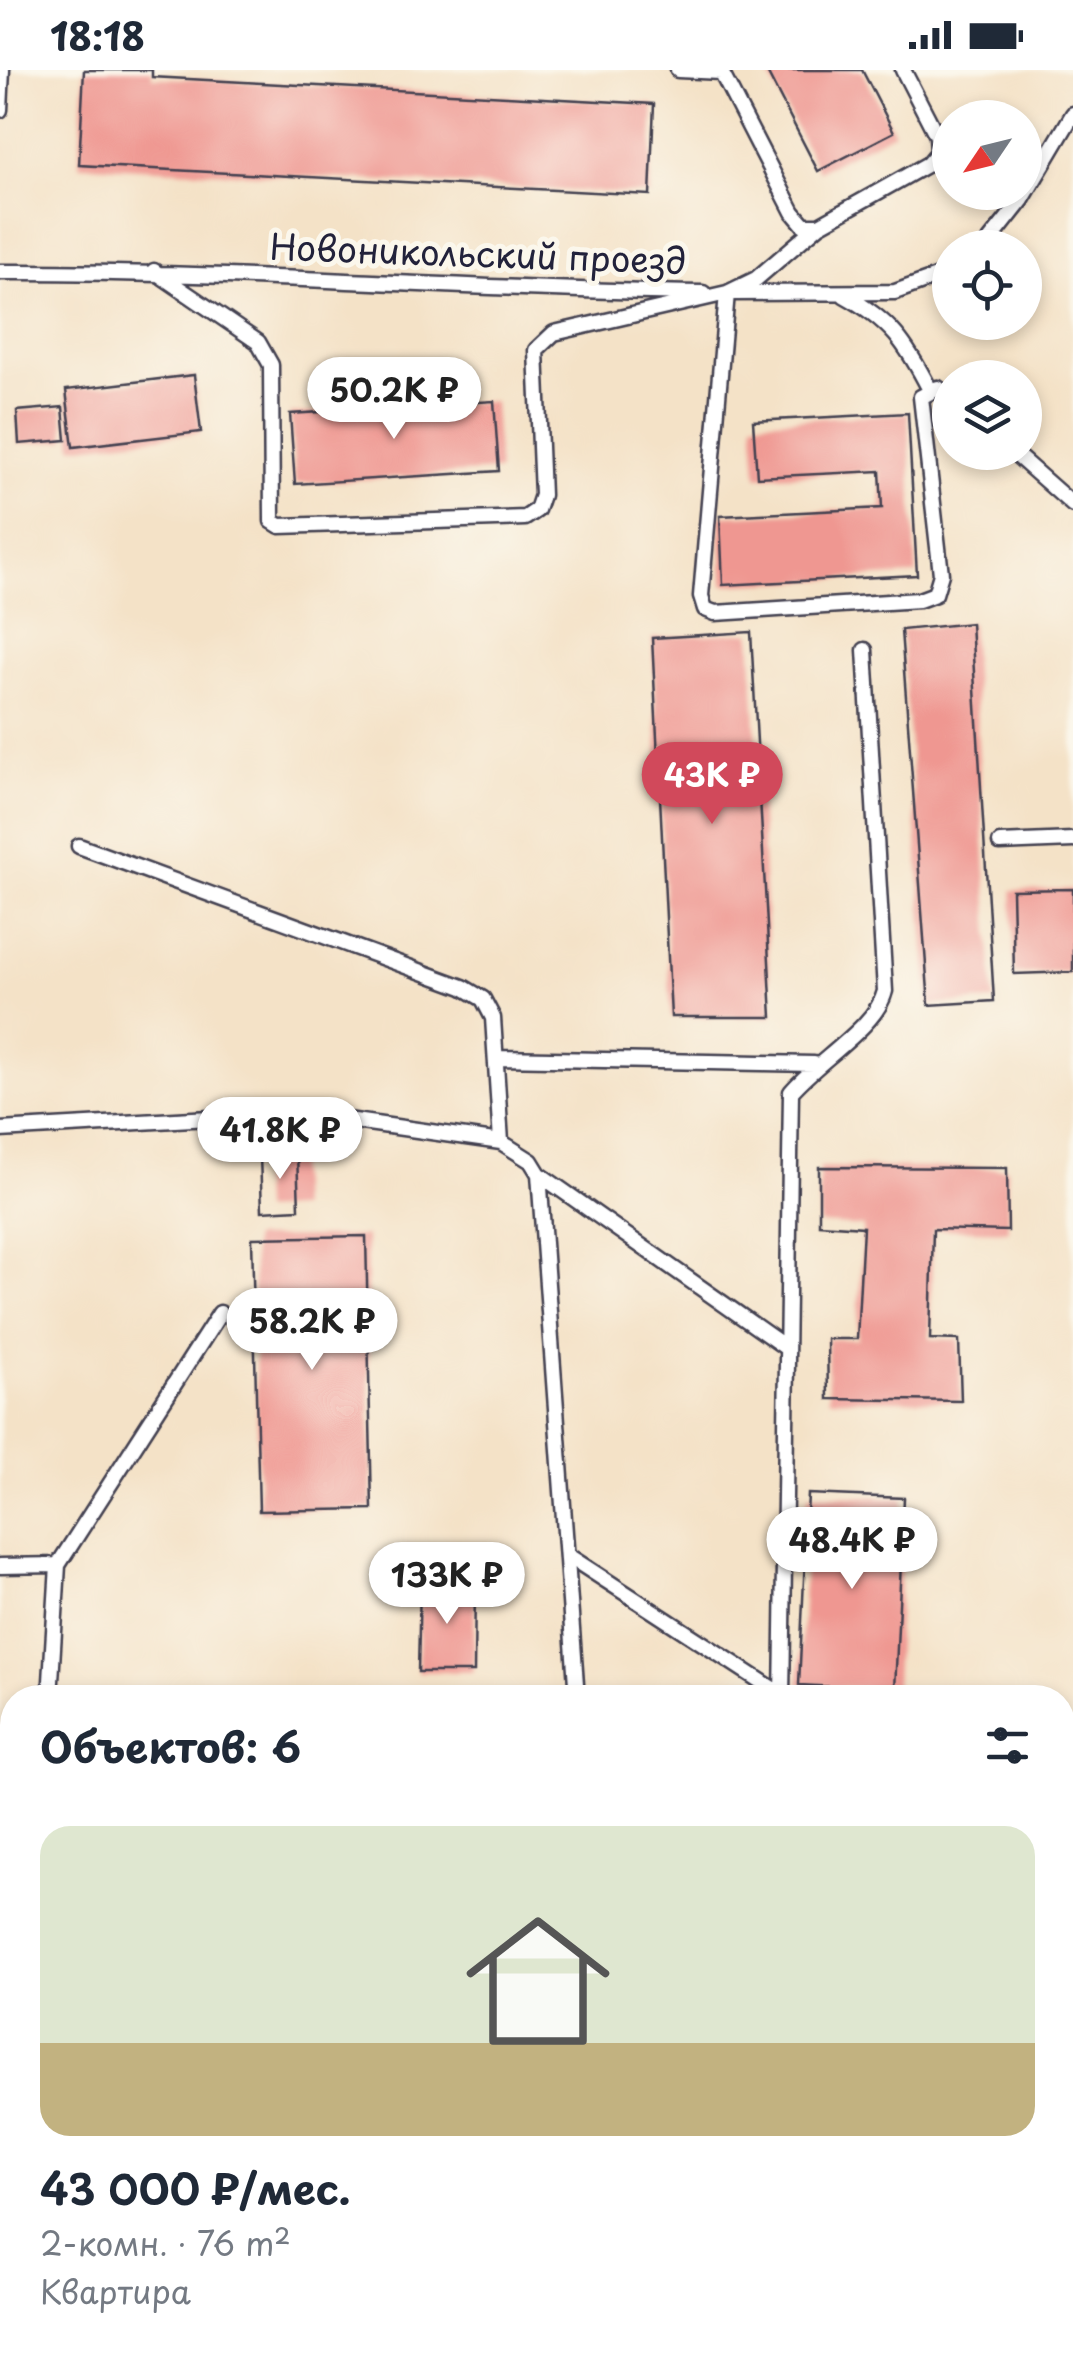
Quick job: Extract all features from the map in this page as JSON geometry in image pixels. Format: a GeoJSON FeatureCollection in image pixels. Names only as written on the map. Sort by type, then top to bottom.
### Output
{"type":"FeatureCollection","features":[{"type":"Feature","properties":{"kind":"lane"},"geometry":{"type":"LineString","coordinates":[[0,110],[2,70]]}},
{"type":"Feature","properties":{"kind":"lane"},"geometry":{"type":"LineString","coordinates":[[678,70],[720,71],[793,212],[804,225],[819,225]]}},
{"type":"Feature","properties":{"kind":"lane"},"geometry":{"type":"LineString","coordinates":[[154,271],[258,342],[271,365],[272,522],[280,526],[525,518],[537,510],[542,495],[536,350],[554,333],[728,293],[756,279],[819,225],[928,164],[938,152],[937,136],[902,70]]}},
{"type":"Feature","properties":{"kind":"lane"},"geometry":{"type":"LineString","coordinates":[[998,230],[1022,200],[1073,114]]}},
{"type":"Feature","properties":{"kind":"lane","name":"Новоникольский проезд"},"geometry":{"type":"LineString","coordinates":[[0,272],[154,271],[508,290],[844,294],[895,292],[932,279]]}},
{"type":"Feature","properties":{"kind":"lane"},"geometry":{"type":"LineString","coordinates":[[728,293],[701,596],[705,608],[715,613],[920,600],[935,594],[941,574],[921,397],[930,390],[908,348],[882,316],[844,294]]}},
{"type":"Feature","properties":{"kind":"lane"},"geometry":{"type":"LineString","coordinates":[[1033,470],[1073,505]]}},
{"type":"Feature","properties":{"kind":"lane"},"geometry":{"type":"LineString","coordinates":[[780,1685],[791,1092],[814,1064],[873,1018],[885,992],[865,650]]}},
{"type":"Feature","properties":{"kind":"lane"},"geometry":{"type":"LineString","coordinates":[[1000,843],[1073,840]]}},
{"type":"Feature","properties":{"kind":"lane"},"geometry":{"type":"LineString","coordinates":[[79,846],[464,987],[483,999],[493,1018],[501,1142]]}},
{"type":"Feature","properties":{"kind":"lane"},"geometry":{"type":"LineString","coordinates":[[498,1058],[814,1064]]}},
{"type":"Feature","properties":{"kind":"lane"},"geometry":{"type":"LineString","coordinates":[[0,1130],[298,1113],[501,1142],[532,1161],[539,1174],[576,1685]]}},
{"type":"Feature","properties":{"kind":"lane"},"geometry":{"type":"LineString","coordinates":[[539,1174],[785,1347]]}},
{"type":"Feature","properties":{"kind":"lane"},"geometry":{"type":"LineString","coordinates":[[51,1685],[58,1565],[220,1312]]}},
{"type":"Feature","properties":{"kind":"lane"},"geometry":{"type":"LineString","coordinates":[[567,1555],[765,1685]]}},
{"type":"Feature","properties":{"kind":"lane"},"geometry":{"type":"LineString","coordinates":[[0,1566],[58,1565]]}},
{"type":"Feature","properties":{"kind":"building"},"geometry":{"type":"Polygon","coordinates":[[[84,70],[152,70],[152,77],[654,104],[650,195],[79,165],[84,70]]]}},
{"type":"Feature","properties":{"kind":"building"},"geometry":{"type":"Polygon","coordinates":[[[766,70],[862,70],[894,132],[818,171],[766,70]]]}},
{"type":"Feature","properties":{"kind":"building"},"geometry":{"type":"Polygon","coordinates":[[[194,375],[201,432],[73,447],[66,390],[194,375]]]}},
{"type":"Feature","properties":{"kind":"building"},"geometry":{"type":"Polygon","coordinates":[[[494,401],[499,471],[295,484],[290,414],[494,401]]]}},
{"type":"Feature","properties":{"kind":"building"},"geometry":{"type":"Polygon","coordinates":[[[63,407],[66,440],[19,444],[17,411],[63,407]]]}},
{"type":"Feature","properties":{"kind":"building"},"geometry":{"type":"Polygon","coordinates":[[[908,413],[917,575],[723,585],[720,516],[882,508],[880,471],[757,477],[753,421],[908,413]]]}},
{"type":"Feature","properties":{"kind":"building"},"geometry":{"type":"Polygon","coordinates":[[[971,623],[994,1001],[929,1005],[901,630],[971,623]]]}},
{"type":"Feature","properties":{"kind":"building"},"geometry":{"type":"Polygon","coordinates":[[[751,632],[772,1017],[671,1017],[652,638],[751,632]]]}},
{"type":"Feature","properties":{"kind":"building"},"geometry":{"type":"Polygon","coordinates":[[[1073,889],[1073,972],[1014,974],[1012,890],[1073,889]]]}},
{"type":"Feature","properties":{"kind":"building"},"geometry":{"type":"Polygon","coordinates":[[[297,1154],[299,1209],[262,1211],[260,1156],[297,1154]]]}},
{"type":"Feature","properties":{"kind":"building"},"geometry":{"type":"Polygon","coordinates":[[[819,1167],[1007,1168],[1008,1231],[933,1229],[930,1339],[959,1340],[961,1401],[828,1399],[827,1339],[857,1339],[863,1227],[819,1224],[819,1167]]]}},
{"type":"Feature","properties":{"kind":"building"},"geometry":{"type":"Polygon","coordinates":[[[366,1236],[372,1509],[259,1511],[252,1238],[366,1236]]]}},
{"type":"Feature","properties":{"kind":"building"},"geometry":{"type":"Polygon","coordinates":[[[808,1494],[904,1498],[895,1685],[799,1685],[808,1494]]]}},
{"type":"Feature","properties":{"kind":"building"},"geometry":{"type":"Polygon","coordinates":[[[420,1582],[475,1583],[474,1672],[418,1672],[420,1582]]]}}]}
